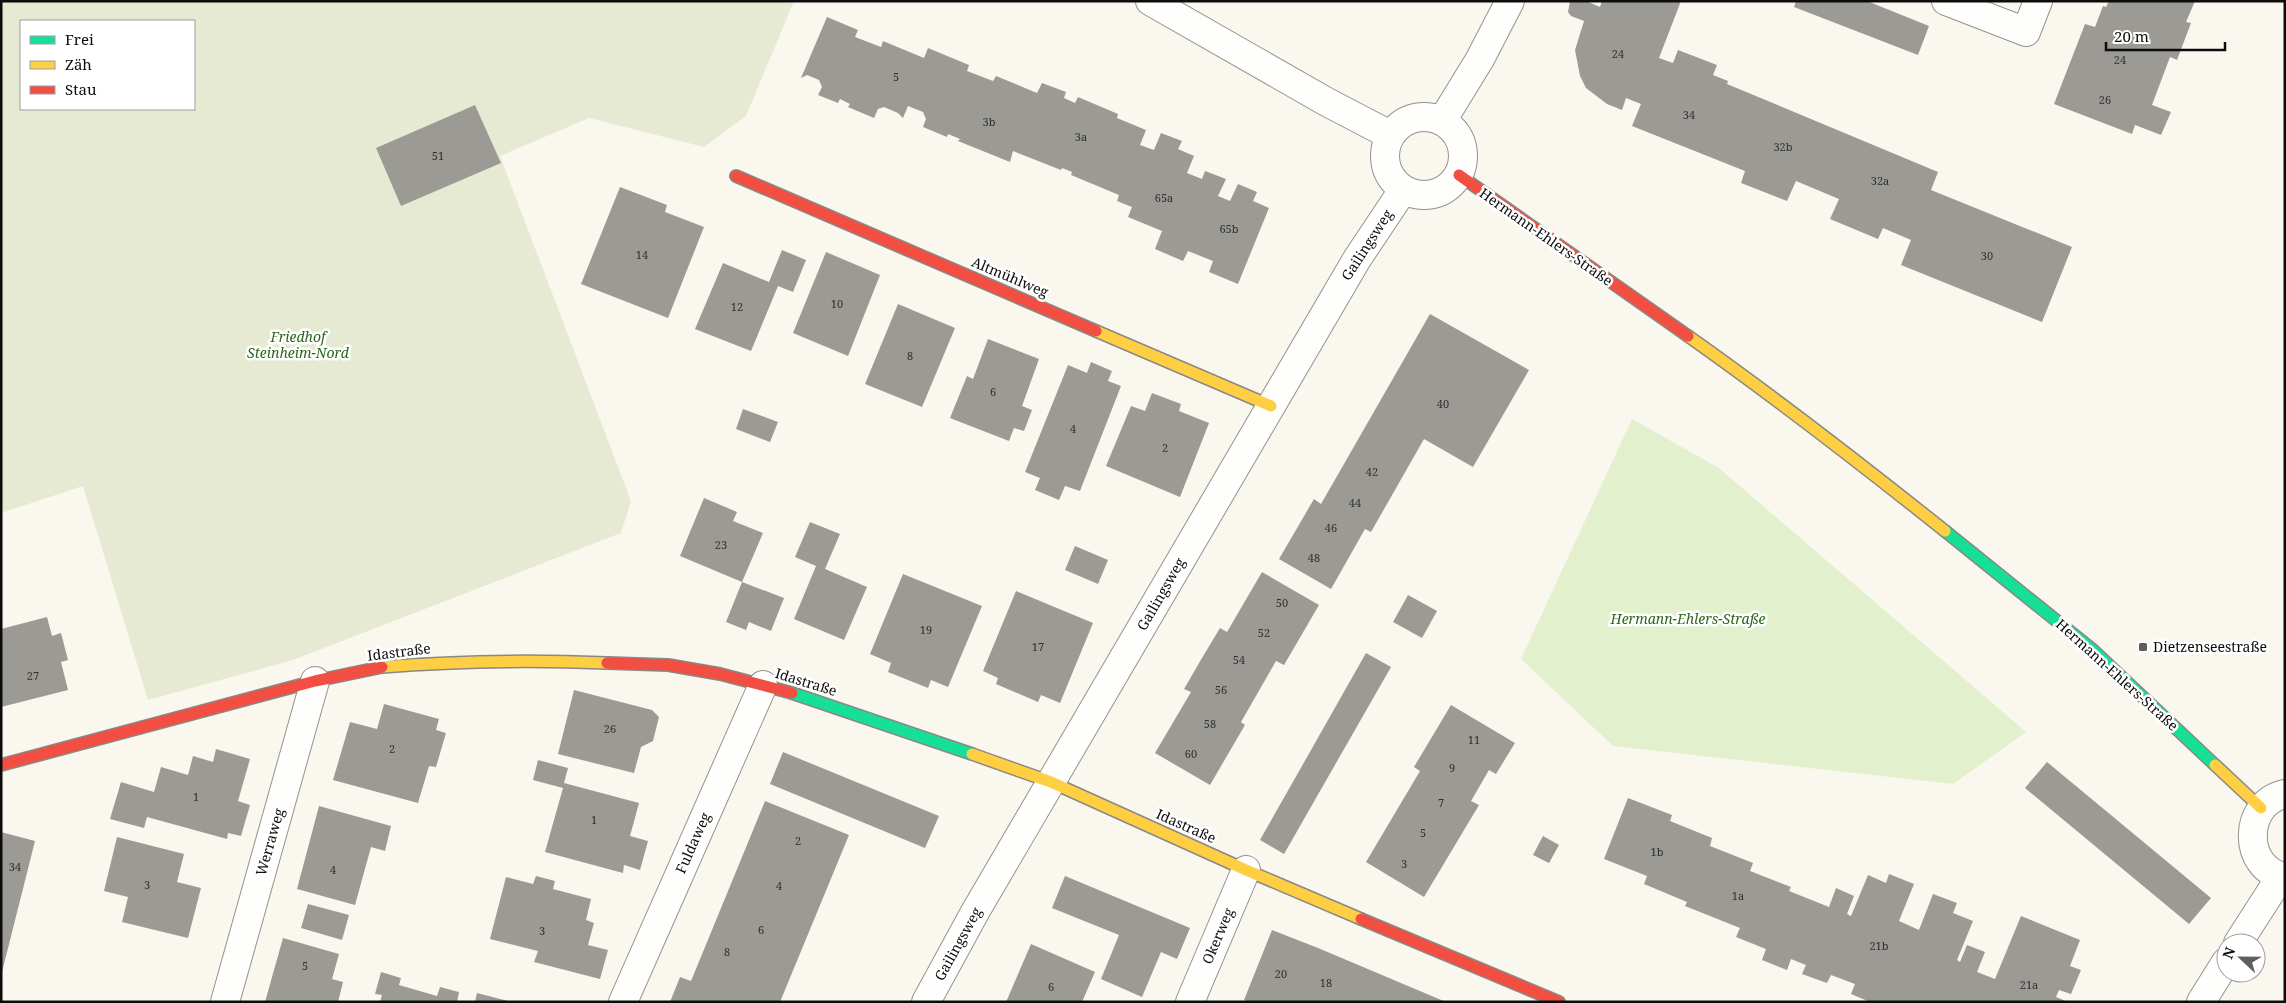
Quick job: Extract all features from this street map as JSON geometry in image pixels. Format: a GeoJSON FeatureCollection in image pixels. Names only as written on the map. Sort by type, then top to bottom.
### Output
{"type":"FeatureCollection","features":[{"type":"Feature","properties":{"kind":"street"},"geometry":{"type":"LineString","coordinates":[[1150,1],[1325,101],[1390,135]]}},
{"type":"Feature","properties":{"kind":"street"},"geometry":{"type":"LineString","coordinates":[[1442,121],[1480,58],[1510,1]]}},
{"type":"Feature","properties":{"kind":"street"},"geometry":{"type":"LineString","coordinates":[[1946,1],[2026,32],[2038,1]]}},
{"type":"Feature","properties":{"kind":"street"},"geometry":{"type":"LineString","coordinates":[[1419,116],[1431,117],[1442,121],[1452,128],[1460,139],[1463,150],[1463,162],[1459,175],[1451,185],[1440,192],[1428,196],[1415,195],[1403,190],[1393,182],[1387,171],[1384,159],[1385,146],[1390,135],[1408,120],[1419,116]]}},
{"type":"Feature","properties":{"kind":"street","name":"Hermann-Ehlers-Straße"},"geometry":{"type":"LineString","coordinates":[[1459,175],[1740,373],[1862,465],[2094,651],[2261,808]]}},
{"type":"Feature","properties":{"kind":"street","name":"Altmühlweg"},"geometry":{"type":"LineString","coordinates":[[736,176],[1272,406]]}},
{"type":"Feature","properties":{"kind":"street","name":"Gailingsweg"},"geometry":{"type":"LineString","coordinates":[[926,1002],[975,912],[1357,259],[1403,190]]}},
{"type":"Feature","properties":{"kind":"street","name":"Idastraße"},"geometry":{"type":"LineString","coordinates":[[1,766],[315,681],[376,668],[435,662],[566,661],[668,665],[720,674],[805,696],[1051,782],[1246,870],[1558,1002]]}},
{"type":"Feature","properties":{"kind":"street","name":"Werraweg"},"geometry":{"type":"LineString","coordinates":[[225,1002],[315,681]]}},
{"type":"Feature","properties":{"kind":"street","name":"Fuldaweg"},"geometry":{"type":"LineString","coordinates":[[623,1002],[763,685]]}},
{"type":"Feature","properties":{"kind":"street"},"geometry":{"type":"LineString","coordinates":[[2245,933],[2283,877],[2270,871],[2261,863],[2254,847],[2252,830],[2255,818],[2261,808],[2270,800],[2285,794]]}},
{"type":"Feature","properties":{"kind":"street","name":"Okerweg"},"geometry":{"type":"LineString","coordinates":[[1190,1002],[1246,870]]}},
{"type":"Feature","properties":{"kind":"street"},"geometry":{"type":"LineString","coordinates":[[2201,1002],[2216,978]]}},
{"type":"Feature","properties":{"kind":"green space","name":"Friedhof Steinheim-Nord"},"geometry":{"type":"Polygon","coordinates":[[[1,1],[794,1],[746,116],[704,147],[589,118],[500,156],[631,501],[621,533],[293,660],[148,700],[83,486],[1,513],[1,1]]]}},
{"type":"Feature","properties":{"kind":"green space","name":"Hermann-Ehlers-Straße"},"geometry":{"type":"Polygon","coordinates":[[[1632,419],[1719,468],[2026,732],[1953,784],[1613,746],[1521,659],[1632,419]]]}},
{"type":"Feature","properties":{"kind":"building"},"geometry":{"type":"Polygon","coordinates":[[[1570,1],[1586,1],[1600,7],[1602,1],[1681,1],[1659,58],[1673,63],[1678,50],[1717,65],[1713,75],[1728,81],[1727,84],[1938,172],[1931,190],[2072,247],[2042,322],[1901,265],[1911,240],[1883,228],[1878,239],[1830,219],[1839,199],[1796,181],[1787,201],[1741,183],[1745,171],[1632,126],[1641,104],[1626,98],[1622,110],[1607,104],[1586,88],[1580,76],[1575,50],[1584,21],[1571,16],[1568,12],[1570,1]]]}},
{"type":"Feature","properties":{"kind":"building"},"geometry":{"type":"Polygon","coordinates":[[[1796,1],[1867,1],[1929,26],[1918,55],[1794,7],[1796,1]]]}},
{"type":"Feature","properties":{"kind":"building"},"geometry":{"type":"Polygon","coordinates":[[[2109,1],[2195,1],[2186,22],[2191,23],[2177,60],[2170,57],[2152,105],[2171,112],[2161,135],[2135,125],[2132,134],[2054,104],[2085,24],[2095,27],[2103,6],[2106,7],[2109,1]]]}},
{"type":"Feature","properties":{"kind":"building"},"geometry":{"type":"Polygon","coordinates":[[[827,17],[858,30],[855,37],[881,47],[883,41],[924,58],[928,48],[969,65],[967,71],[993,81],[996,76],[1037,93],[1042,83],[1066,92],[1064,98],[1075,103],[1078,97],[1118,114],[1117,118],[1146,130],[1140,145],[1154,150],[1161,133],[1182,141],[1178,149],[1194,156],[1187,173],[1202,179],[1205,171],[1226,179],[1218,196],[1230,201],[1238,184],[1257,192],[1253,201],[1269,208],[1238,284],[1209,272],[1213,261],[1188,251],[1183,261],[1155,249],[1162,231],[1128,217],[1132,207],[1117,201],[1119,195],[1071,175],[1072,172],[1062,168],[1061,170],[1013,151],[1010,162],[958,141],[960,139],[948,134],[947,137],[923,127],[926,119],[923,112],[908,106],[903,118],[898,113],[884,107],[878,109],[874,118],[848,107],[850,104],[840,99],[838,103],[818,95],[822,87],[819,80],[807,75],[801,78],[827,17]]]}},
{"type":"Feature","properties":{"kind":"building"},"geometry":{"type":"Polygon","coordinates":[[[475,105],[501,163],[401,206],[376,148],[475,105]]]}},
{"type":"Feature","properties":{"kind":"building"},"geometry":{"type":"Polygon","coordinates":[[[620,187],[667,205],[665,212],[704,227],[668,318],[581,284],[620,187]]]}},
{"type":"Feature","properties":{"kind":"building"},"geometry":{"type":"Polygon","coordinates":[[[782,250],[806,260],[793,292],[778,286],[751,351],[695,329],[723,263],[769,282],[782,250]]]}},
{"type":"Feature","properties":{"kind":"building"},"geometry":{"type":"Polygon","coordinates":[[[826,252],[880,275],[848,356],[793,333],[826,252]]]}},
{"type":"Feature","properties":{"kind":"building"},"geometry":{"type":"Polygon","coordinates":[[[898,304],[955,328],[922,407],[865,384],[898,304]]]}},
{"type":"Feature","properties":{"kind":"building"},"geometry":{"type":"Polygon","coordinates":[[[1430,314],[1529,370],[1473,467],[1424,439],[1371,532],[1365,529],[1331,589],[1279,559],[1314,499],[1321,504],[1430,314]]]}},
{"type":"Feature","properties":{"kind":"building"},"geometry":{"type":"Polygon","coordinates":[[[988,339],[1039,359],[1022,406],[1032,410],[1024,431],[1014,428],[1009,441],[950,418],[967,376],[973,379],[988,339]]]}},
{"type":"Feature","properties":{"kind":"building"},"geometry":{"type":"Polygon","coordinates":[[[1091,362],[1112,371],[1108,381],[1121,386],[1080,491],[1065,486],[1059,500],[1035,490],[1040,478],[1025,472],[1068,365],[1087,373],[1091,362]]]}},
{"type":"Feature","properties":{"kind":"building"},"geometry":{"type":"Polygon","coordinates":[[[1152,393],[1181,404],[1179,411],[1209,423],[1180,497],[1106,466],[1131,406],[1145,411],[1152,393]]]}},
{"type":"Feature","properties":{"kind":"building"},"geometry":{"type":"Polygon","coordinates":[[[743,409],[778,422],[770,442],[736,429],[743,409]]]}},
{"type":"Feature","properties":{"kind":"building"},"geometry":{"type":"Polygon","coordinates":[[[704,498],[737,512],[733,521],[763,533],[742,582],[680,556],[704,498]]]}},
{"type":"Feature","properties":{"kind":"building"},"geometry":{"type":"Polygon","coordinates":[[[810,522],[840,534],[825,569],[867,587],[844,640],[794,619],[816,566],[795,557],[810,522]]]}},
{"type":"Feature","properties":{"kind":"building"},"geometry":{"type":"Polygon","coordinates":[[[1075,546],[1108,560],[1098,584],[1065,570],[1075,546]]]}},
{"type":"Feature","properties":{"kind":"building"},"geometry":{"type":"Polygon","coordinates":[[[1262,572],[1319,605],[1284,665],[1276,661],[1241,722],[1245,725],[1210,785],[1155,753],[1191,692],[1184,689],[1202,658],[1220,628],[1227,632],[1262,572]]]}},
{"type":"Feature","properties":{"kind":"building"},"geometry":{"type":"Polygon","coordinates":[[[903,574],[982,606],[948,687],[931,680],[928,688],[888,672],[891,663],[870,654],[903,574]]]}},
{"type":"Feature","properties":{"kind":"building"},"geometry":{"type":"Polygon","coordinates":[[[742,582],[784,598],[771,631],[749,622],[746,630],[726,622],[742,582]]]}},
{"type":"Feature","properties":{"kind":"building"},"geometry":{"type":"Polygon","coordinates":[[[1016,591],[1093,623],[1060,703],[1041,695],[1038,702],[996,684],[998,678],[983,671],[1016,591]]]}},
{"type":"Feature","properties":{"kind":"building"},"geometry":{"type":"Polygon","coordinates":[[[1408,595],[1437,611],[1422,638],[1393,622],[1408,595]]]}},
{"type":"Feature","properties":{"kind":"building"},"geometry":{"type":"Polygon","coordinates":[[[47,617],[52,636],[61,633],[68,660],[61,662],[68,690],[1,707],[1,629],[47,617]]]}},
{"type":"Feature","properties":{"kind":"building"},"geometry":{"type":"Polygon","coordinates":[[[1366,653],[1391,667],[1284,854],[1260,840],[1366,653]]]}},
{"type":"Feature","properties":{"kind":"building"},"geometry":{"type":"Polygon","coordinates":[[[574,690],[652,710],[659,717],[653,741],[641,747],[634,773],[558,754],[574,690]]]}},
{"type":"Feature","properties":{"kind":"building"},"geometry":{"type":"Polygon","coordinates":[[[384,704],[439,719],[436,730],[446,733],[436,767],[429,766],[418,803],[333,780],[350,722],[377,729],[384,704]]]}},
{"type":"Feature","properties":{"kind":"building"},"geometry":{"type":"Polygon","coordinates":[[[1451,705],[1515,743],[1496,774],[1489,770],[1471,801],[1479,805],[1424,897],[1366,862],[1420,771],[1414,767],[1451,705]]]}},
{"type":"Feature","properties":{"kind":"building"},"geometry":{"type":"Polygon","coordinates":[[[216,749],[250,759],[238,801],[250,805],[241,836],[228,833],[227,839],[147,817],[144,828],[110,819],[121,782],[154,792],[161,767],[188,775],[193,756],[213,762],[216,749]]]}},
{"type":"Feature","properties":{"kind":"building"},"geometry":{"type":"Polygon","coordinates":[[[783,752],[939,816],[925,848],[770,784],[783,752]]]}},
{"type":"Feature","properties":{"kind":"building"},"geometry":{"type":"Polygon","coordinates":[[[538,760],[568,768],[564,783],[639,803],[630,836],[648,841],[640,870],[624,865],[623,873],[545,852],[563,788],[533,780],[538,760]]]}},
{"type":"Feature","properties":{"kind":"building"},"geometry":{"type":"Polygon","coordinates":[[[2047,762],[2211,898],[2189,924],[2025,788],[2047,762]]]}},
{"type":"Feature","properties":{"kind":"building"},"geometry":{"type":"Polygon","coordinates":[[[1628,798],[1672,815],[1670,821],[1712,838],[1710,846],[1753,863],[1750,871],[1791,887],[1789,891],[1829,907],[1836,888],[1854,896],[1847,914],[1851,916],[1868,875],[1886,883],[1889,874],[1914,884],[1899,921],[1919,930],[1933,894],[1957,903],[1953,913],[1973,921],[1957,960],[1960,962],[1967,945],[1985,952],[1977,972],[1995,979],[2021,916],[2080,940],[2070,966],[2081,970],[2071,994],[2059,990],[2056,997],[2068,1002],[1870,1002],[1851,994],[1855,984],[1831,975],[1827,983],[1802,974],[1806,965],[1791,959],[1787,970],[1762,960],[1766,949],[1736,937],[1740,928],[1685,906],[1687,902],[1644,884],[1647,876],[1604,859],[1628,798]]]}},
{"type":"Feature","properties":{"kind":"building"},"geometry":{"type":"Polygon","coordinates":[[[765,801],[849,835],[780,1002],[670,1002],[680,977],[691,981],[765,801]]]}},
{"type":"Feature","properties":{"kind":"building"},"geometry":{"type":"Polygon","coordinates":[[[319,806],[391,826],[385,851],[371,847],[355,905],[297,889],[319,806]]]}},
{"type":"Feature","properties":{"kind":"building"},"geometry":{"type":"Polygon","coordinates":[[[1,832],[35,841],[2,972],[1,972],[1,832]]]}},
{"type":"Feature","properties":{"kind":"building"},"geometry":{"type":"Polygon","coordinates":[[[1543,836],[1559,845],[1549,863],[1533,855],[1543,836]]]}},
{"type":"Feature","properties":{"kind":"building"},"geometry":{"type":"Polygon","coordinates":[[[117,837],[184,854],[177,882],[201,888],[188,938],[122,922],[128,897],[104,891],[117,837]]]}},
{"type":"Feature","properties":{"kind":"building"},"geometry":{"type":"Polygon","coordinates":[[[536,876],[555,881],[553,889],[591,899],[586,920],[594,923],[588,945],[608,950],[600,979],[534,962],[538,951],[490,939],[506,877],[533,884],[536,876]]]}},
{"type":"Feature","properties":{"kind":"building"},"geometry":{"type":"Polygon","coordinates":[[[1065,876],[1190,928],[1177,959],[1161,952],[1142,997],[1101,979],[1119,935],[1052,908],[1065,876]]]}},
{"type":"Feature","properties":{"kind":"building"},"geometry":{"type":"Polygon","coordinates":[[[308,904],[349,915],[342,940],[301,928],[308,904]]]}},
{"type":"Feature","properties":{"kind":"building"},"geometry":{"type":"Polygon","coordinates":[[[1272,930],[1446,1002],[1249,1002],[1244,1000],[1272,930]]]}},
{"type":"Feature","properties":{"kind":"building"},"geometry":{"type":"Polygon","coordinates":[[[283,938],[339,954],[332,979],[343,982],[338,1002],[265,1002],[283,938]]]}},
{"type":"Feature","properties":{"kind":"building"},"geometry":{"type":"Polygon","coordinates":[[[1031,944],[1095,972],[1082,1002],[1006,1002],[1031,944]]]}},
{"type":"Feature","properties":{"kind":"building"},"geometry":{"type":"Polygon","coordinates":[[[381,972],[401,978],[399,985],[437,996],[440,987],[459,992],[457,1002],[380,1002],[382,995],[375,994],[381,972]]]}},
{"type":"Feature","properties":{"kind":"building"},"geometry":{"type":"Polygon","coordinates":[[[477,993],[508,1001],[508,1002],[475,1002],[477,993]]]}},
{"type":"Feature","properties":{"kind":"traffic: fast"},"geometry":{"type":"LineString","coordinates":[[1945,531],[2094,651],[2215,765]]}},
{"type":"Feature","properties":{"kind":"traffic: fast"},"geometry":{"type":"LineString","coordinates":[[792,693],[972,754]]}},
{"type":"Feature","properties":{"kind":"traffic: slow"},"geometry":{"type":"LineString","coordinates":[[1096,331],[1271,406]]}},
{"type":"Feature","properties":{"kind":"traffic: slow"},"geometry":{"type":"LineString","coordinates":[[1688,336],[1818,432],[1945,531]]}},
{"type":"Feature","properties":{"kind":"traffic: slow"},"geometry":{"type":"LineString","coordinates":[[382,667],[494,662],[607,663]]}},
{"type":"Feature","properties":{"kind":"traffic: slow"},"geometry":{"type":"LineString","coordinates":[[972,754],[1051,782],[1246,870],[1361,919]]}},
{"type":"Feature","properties":{"kind":"traffic: slow"},"geometry":{"type":"LineString","coordinates":[[2215,765],[2261,808]]}},
{"type":"Feature","properties":{"kind":"traffic: jam"},"geometry":{"type":"LineString","coordinates":[[1459,175],[1688,336]]}},
{"type":"Feature","properties":{"kind":"traffic: jam"},"geometry":{"type":"LineString","coordinates":[[736,176],[1096,331]]}},
{"type":"Feature","properties":{"kind":"traffic: jam"},"geometry":{"type":"LineString","coordinates":[[607,663],[668,665],[720,674],[792,693]]}},
{"type":"Feature","properties":{"kind":"traffic: jam"},"geometry":{"type":"LineString","coordinates":[[1,765],[315,681],[382,667]]}},
{"type":"Feature","properties":{"kind":"traffic: jam"},"geometry":{"type":"LineString","coordinates":[[1361,919],[1559,1002]]}},
{"type":"Feature","properties":{"kind":"place","name":"Dietzenseestraße"},"geometry":{"type":"Point","coordinates":[2143,647]}}]}
